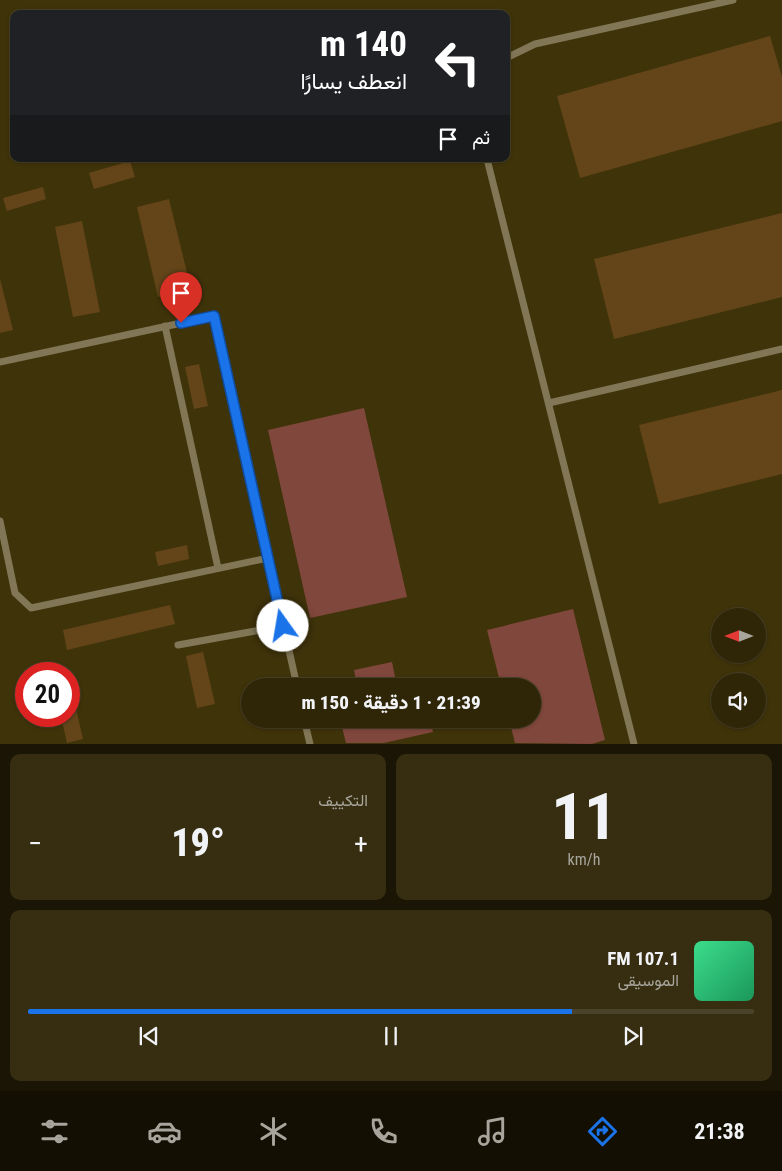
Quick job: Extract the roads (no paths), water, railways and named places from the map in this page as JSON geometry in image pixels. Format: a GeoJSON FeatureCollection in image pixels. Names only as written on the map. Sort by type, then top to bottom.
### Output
{"type":"FeatureCollection","features":[{"type":"Feature","properties":{"kind":"lane"},"geometry":{"type":"LineString","coordinates":[[510,56],[535,44],[732,0]]}},
{"type":"Feature","properties":{"kind":"lane"},"geometry":{"type":"LineString","coordinates":[[488,162],[634,744]]}},
{"type":"Feature","properties":{"kind":"lane"},"geometry":{"type":"LineString","coordinates":[[0,362],[214,316],[295,678]]}},
{"type":"Feature","properties":{"kind":"lane"},"geometry":{"type":"LineString","coordinates":[[165,326],[218,568]]}},
{"type":"Feature","properties":{"kind":"lane"},"geometry":{"type":"LineString","coordinates":[[548,403],[782,349]]}},
{"type":"Feature","properties":{"kind":"lane"},"geometry":{"type":"LineString","coordinates":[[0,521],[15,593],[31,608],[268,558]]}},
{"type":"Feature","properties":{"kind":"lane"},"geometry":{"type":"LineString","coordinates":[[178,645],[283,626]]}},
{"type":"Feature","properties":{"kind":"lane"},"geometry":{"type":"LineString","coordinates":[[306,728],[310,744]]}}]}
